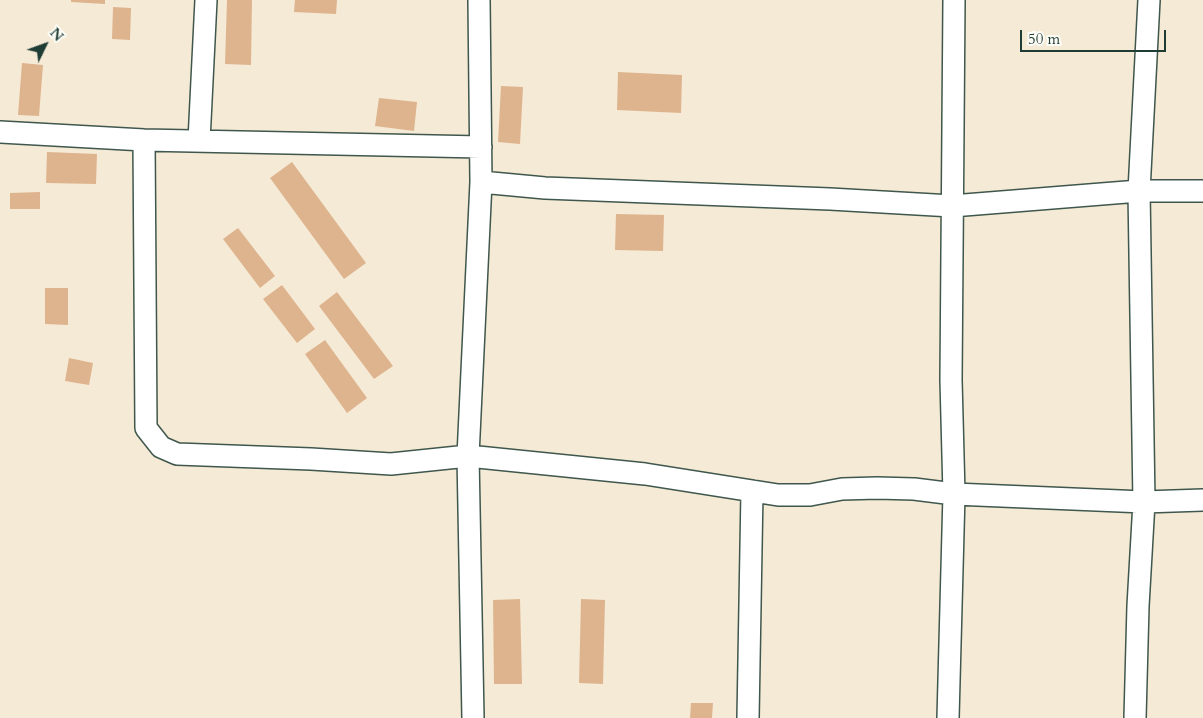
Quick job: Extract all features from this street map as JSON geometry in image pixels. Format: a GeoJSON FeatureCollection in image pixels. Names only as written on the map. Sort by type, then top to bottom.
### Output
{"type":"FeatureCollection","features":[{"type":"Feature","properties":{"kind":"street"},"geometry":{"type":"LineString","coordinates":[[199,141],[206,0]]}},
{"type":"Feature","properties":{"kind":"street"},"geometry":{"type":"LineString","coordinates":[[473,718],[468,456],[481,182],[479,0]]}},
{"type":"Feature","properties":{"kind":"street"},"geometry":{"type":"LineString","coordinates":[[948,718],[954,494],[951,380],[954,0]]}},
{"type":"Feature","properties":{"kind":"street"},"geometry":{"type":"LineString","coordinates":[[1135,718],[1138,606],[1144,502],[1139,191],[1149,0]]}},
{"type":"Feature","properties":{"kind":"street"},"geometry":{"type":"LineString","coordinates":[[0,132],[144,140],[480,147]]}},
{"type":"Feature","properties":{"kind":"street"},"geometry":{"type":"LineString","coordinates":[[144,140],[146,428],[161,447],[177,454],[390,464],[468,456],[645,474],[778,495],[810,495],[842,489],[877,488],[914,489],[954,494],[1144,502],[1203,500]]}},
{"type":"Feature","properties":{"kind":"street"},"geometry":{"type":"LineString","coordinates":[[481,182],[545,188],[830,199],[952,206],[1139,191],[1203,191]]}},
{"type":"Feature","properties":{"kind":"street"},"geometry":{"type":"LineString","coordinates":[[748,718],[752,491]]}},
{"type":"Feature","properties":{"kind":"building"},"geometry":{"type":"Polygon","coordinates":[[[71,0],[105,0],[105,4],[71,2],[71,0]]]}},
{"type":"Feature","properties":{"kind":"building"},"geometry":{"type":"Polygon","coordinates":[[[227,0],[252,0],[251,65],[225,64],[227,0]]]}},
{"type":"Feature","properties":{"kind":"building"},"geometry":{"type":"Polygon","coordinates":[[[295,0],[337,0],[336,14],[294,12],[295,0]]]}},
{"type":"Feature","properties":{"kind":"building"},"geometry":{"type":"Polygon","coordinates":[[[113,7],[131,8],[130,40],[112,39],[113,7]]]}},
{"type":"Feature","properties":{"kind":"building"},"geometry":{"type":"Polygon","coordinates":[[[22,63],[43,65],[39,116],[18,115],[22,63]]]}},
{"type":"Feature","properties":{"kind":"building"},"geometry":{"type":"Polygon","coordinates":[[[618,72],[682,75],[681,113],[617,110],[618,72]]]}},
{"type":"Feature","properties":{"kind":"building"},"geometry":{"type":"Polygon","coordinates":[[[501,86],[523,87],[520,144],[498,142],[501,86]]]}},
{"type":"Feature","properties":{"kind":"building"},"geometry":{"type":"Polygon","coordinates":[[[379,98],[417,102],[414,131],[375,126],[379,98]]]}},
{"type":"Feature","properties":{"kind":"building"},"geometry":{"type":"Polygon","coordinates":[[[47,152],[97,154],[96,184],[46,183],[47,152]]]}},
{"type":"Feature","properties":{"kind":"building"},"geometry":{"type":"Polygon","coordinates":[[[292,162],[366,263],[344,279],[270,178],[292,162]]]}},
{"type":"Feature","properties":{"kind":"building"},"geometry":{"type":"Polygon","coordinates":[[[40,192],[40,209],[10,209],[10,193],[40,192]]]}},
{"type":"Feature","properties":{"kind":"building"},"geometry":{"type":"Polygon","coordinates":[[[616,214],[664,215],[663,251],[615,250],[616,214]]]}},
{"type":"Feature","properties":{"kind":"building"},"geometry":{"type":"Polygon","coordinates":[[[238,228],[275,276],[260,288],[223,239],[238,228]]]}},
{"type":"Feature","properties":{"kind":"building"},"geometry":{"type":"Polygon","coordinates":[[[282,285],[315,329],[297,343],[263,299],[282,285]]]}},
{"type":"Feature","properties":{"kind":"building"},"geometry":{"type":"Polygon","coordinates":[[[45,288],[68,288],[68,325],[45,324],[45,288]]]}},
{"type":"Feature","properties":{"kind":"building"},"geometry":{"type":"Polygon","coordinates":[[[337,292],[393,366],[374,379],[319,306],[337,292]]]}},
{"type":"Feature","properties":{"kind":"building"},"geometry":{"type":"Polygon","coordinates":[[[325,340],[367,398],[347,413],[305,354],[325,340]]]}},
{"type":"Feature","properties":{"kind":"building"},"geometry":{"type":"Polygon","coordinates":[[[69,358],[93,363],[89,385],[65,381],[69,358]]]}},
{"type":"Feature","properties":{"kind":"building"},"geometry":{"type":"Polygon","coordinates":[[[520,599],[522,684],[494,684],[493,600],[520,599]]]}},
{"type":"Feature","properties":{"kind":"building"},"geometry":{"type":"Polygon","coordinates":[[[581,599],[605,600],[603,684],[579,683],[581,599]]]}},
{"type":"Feature","properties":{"kind":"building"},"geometry":{"type":"Polygon","coordinates":[[[691,703],[713,703],[712,718],[690,718],[691,703]]]}}]}
